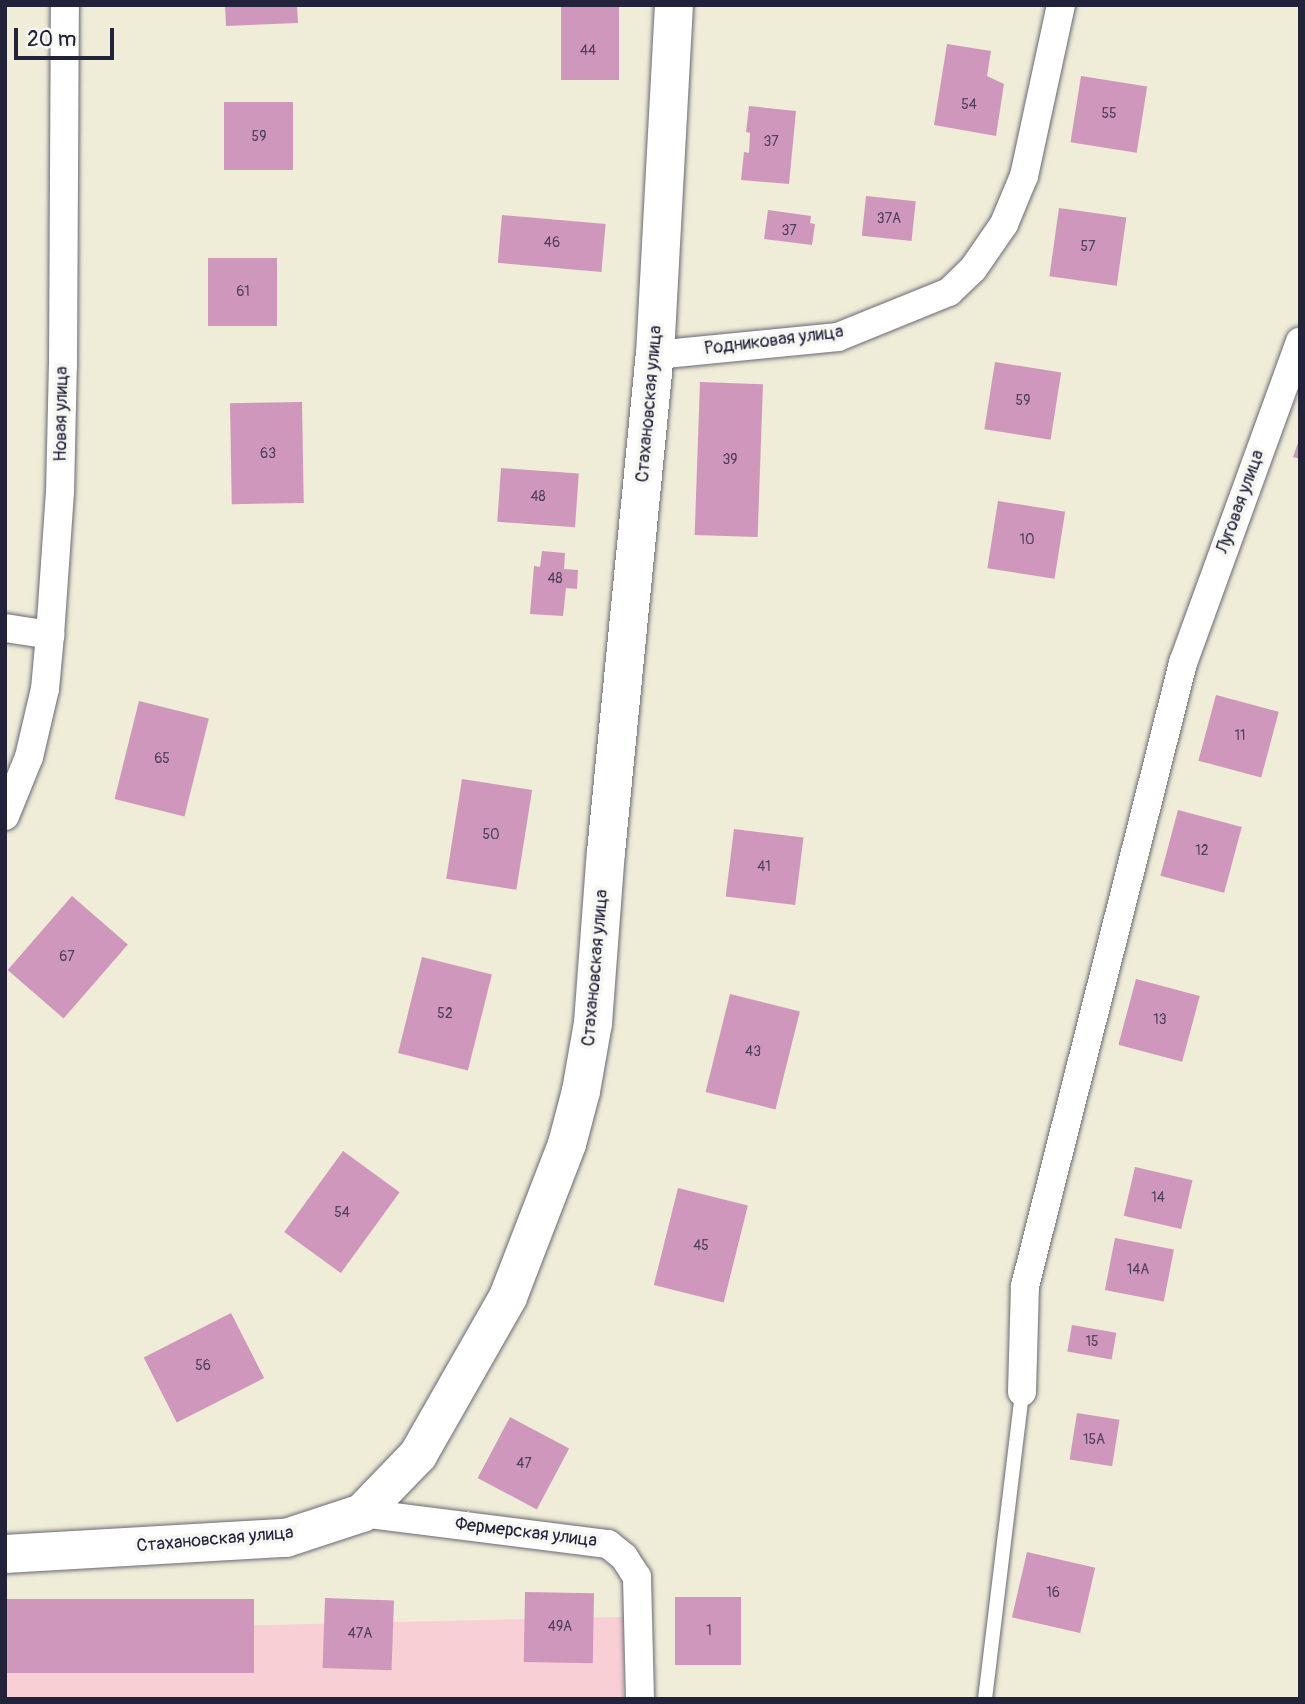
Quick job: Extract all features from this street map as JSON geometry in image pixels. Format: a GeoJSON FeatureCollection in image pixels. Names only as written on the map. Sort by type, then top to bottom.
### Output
{"type":"FeatureCollection","features":[{"type":"Feature","properties":{"kind":"street","name":"Новая улица"},"geometry":{"type":"LineString","coordinates":[[5,816],[29,757],[45,689],[50,635],[60,493],[65,5]]}},
{"type":"Feature","properties":{"kind":"street","name":"Стахановская улица"},"geometry":{"type":"LineString","coordinates":[[5,1554],[285,1538],[362,1513],[418,1455],[508,1297],[567,1144],[581,1091],[593,1023],[606,852],[656,355],[674,5]]}},
{"type":"Feature","properties":{"kind":"street","name":"Родниковая улица"},"geometry":{"type":"LineString","coordinates":[[656,355],[838,337],[949,292],[972,270],[1004,224],[1024,176],[1060,5]]}},
{"type":"Feature","properties":{"kind":"street","name":"Луговая улица"},"geometry":{"type":"LineString","coordinates":[[1022,1392],[1025,1286],[1183,663],[1300,342]]}},
{"type":"Feature","properties":{"kind":"street"},"geometry":{"type":"LineString","coordinates":[[5,628],[50,635]]}},
{"type":"Feature","properties":{"kind":"street","name":"Фермерская улица"},"geometry":{"type":"LineString","coordinates":[[362,1513],[608,1544],[624,1557],[638,1577],[640,1699]]}},
{"type":"Feature","properties":{"kind":"lane"},"geometry":{"type":"LineString","coordinates":[[985,1699],[1022,1392]]}},
{"type":"Feature","properties":{"kind":"shaded area"},"geometry":{"type":"Polygon","coordinates":[[[624,1617],[623,1699],[5,1699],[5,1631],[624,1617]]]}},
{"type":"Feature","properties":{"kind":"building"},"geometry":{"type":"Polygon","coordinates":[[[225,5],[297,5],[298,23],[226,26],[225,5]]]}},
{"type":"Feature","properties":{"kind":"building"},"geometry":{"type":"Polygon","coordinates":[[[561,5],[619,5],[619,80],[561,80],[561,5]]]}},
{"type":"Feature","properties":{"kind":"building"},"geometry":{"type":"Polygon","coordinates":[[[947,44],[991,51],[987,76],[1004,84],[996,136],[934,125],[947,44]]]}},
{"type":"Feature","properties":{"kind":"building"},"geometry":{"type":"Polygon","coordinates":[[[1081,76],[1147,86],[1137,153],[1071,142],[1081,76]]]}},
{"type":"Feature","properties":{"kind":"building"},"geometry":{"type":"Polygon","coordinates":[[[224,102],[293,102],[293,170],[224,170],[224,102]]]}},
{"type":"Feature","properties":{"kind":"building"},"geometry":{"type":"Polygon","coordinates":[[[749,106],[796,111],[789,184],[741,180],[744,152],[749,153],[750,133],[746,132],[749,106]]]}},
{"type":"Feature","properties":{"kind":"building"},"geometry":{"type":"Polygon","coordinates":[[[866,196],[916,201],[912,241],[862,236],[866,196]]]}},
{"type":"Feature","properties":{"kind":"building"},"geometry":{"type":"Polygon","coordinates":[[[1059,208],[1126,217],[1117,286],[1049,276],[1059,208]]]}},
{"type":"Feature","properties":{"kind":"building"},"geometry":{"type":"Polygon","coordinates":[[[768,210],[811,216],[810,223],[815,224],[812,245],[764,239],[768,210]]]}},
{"type":"Feature","properties":{"kind":"building"},"geometry":{"type":"Polygon","coordinates":[[[502,215],[606,224],[601,272],[498,263],[502,215]]]}},
{"type":"Feature","properties":{"kind":"building"},"geometry":{"type":"Polygon","coordinates":[[[208,258],[277,258],[277,326],[208,326],[208,258]]]}},
{"type":"Feature","properties":{"kind":"building"},"geometry":{"type":"Polygon","coordinates":[[[995,362],[1061,372],[1051,440],[984,429],[995,362]]]}},
{"type":"Feature","properties":{"kind":"building"},"geometry":{"type":"Polygon","coordinates":[[[700,382],[763,384],[758,537],[695,535],[700,382]]]}},
{"type":"Feature","properties":{"kind":"building"},"geometry":{"type":"Polygon","coordinates":[[[302,402],[304,503],[232,504],[230,403],[302,402]]]}},
{"type":"Feature","properties":{"kind":"building"},"geometry":{"type":"Polygon","coordinates":[[[1300,437],[1300,459],[1293,457],[1300,437]]]}},
{"type":"Feature","properties":{"kind":"building"},"geometry":{"type":"Polygon","coordinates":[[[501,468],[579,473],[575,527],[497,522],[501,468]]]}},
{"type":"Feature","properties":{"kind":"building"},"geometry":{"type":"Polygon","coordinates":[[[998,501],[1065,512],[1055,579],[987,568],[998,501]]]}},
{"type":"Feature","properties":{"kind":"building"},"geometry":{"type":"Polygon","coordinates":[[[542,551],[565,553],[564,569],[578,570],[577,589],[566,588],[563,616],[530,614],[534,566],[540,567],[542,551]]]}},
{"type":"Feature","properties":{"kind":"building"},"geometry":{"type":"Polygon","coordinates":[[[1216,695],[1279,712],[1261,778],[1198,761],[1216,695]]]}},
{"type":"Feature","properties":{"kind":"building"},"geometry":{"type":"Polygon","coordinates":[[[139,701],[209,718],[184,816],[115,799],[139,701]]]}},
{"type":"Feature","properties":{"kind":"building"},"geometry":{"type":"Polygon","coordinates":[[[462,779],[532,790],[516,890],[446,879],[462,779]]]}},
{"type":"Feature","properties":{"kind":"building"},"geometry":{"type":"Polygon","coordinates":[[[1178,810],[1242,827],[1224,893],[1160,876],[1178,810]]]}},
{"type":"Feature","properties":{"kind":"building"},"geometry":{"type":"Polygon","coordinates":[[[734,829],[803,838],[795,905],[726,896],[734,829]]]}},
{"type":"Feature","properties":{"kind":"building"},"geometry":{"type":"Polygon","coordinates":[[[72,896],[128,945],[64,1019],[8,970],[72,896]]]}},
{"type":"Feature","properties":{"kind":"building"},"geometry":{"type":"Polygon","coordinates":[[[422,957],[492,974],[468,1070],[398,1053],[422,957]]]}},
{"type":"Feature","properties":{"kind":"building"},"geometry":{"type":"Polygon","coordinates":[[[1136,979],[1200,996],[1182,1062],[1118,1045],[1136,979]]]}},
{"type":"Feature","properties":{"kind":"building"},"geometry":{"type":"Polygon","coordinates":[[[730,994],[800,1011],[775,1109],[706,1092],[730,994]]]}},
{"type":"Feature","properties":{"kind":"building"},"geometry":{"type":"Polygon","coordinates":[[[343,1151],[400,1192],[341,1273],[284,1232],[343,1151]]]}},
{"type":"Feature","properties":{"kind":"building"},"geometry":{"type":"Polygon","coordinates":[[[1135,1167],[1192,1180],[1181,1229],[1124,1216],[1135,1167]]]}},
{"type":"Feature","properties":{"kind":"building"},"geometry":{"type":"Polygon","coordinates":[[[678,1188],[748,1205],[724,1302],[654,1285],[678,1188]]]}},
{"type":"Feature","properties":{"kind":"building"},"geometry":{"type":"Polygon","coordinates":[[[1115,1238],[1174,1249],[1164,1301],[1105,1290],[1115,1238]]]}},
{"type":"Feature","properties":{"kind":"building"},"geometry":{"type":"Polygon","coordinates":[[[231,1313],[264,1378],[177,1423],[144,1357],[231,1313]]]}},
{"type":"Feature","properties":{"kind":"building"},"geometry":{"type":"Polygon","coordinates":[[[1072,1325],[1116,1333],[1112,1359],[1067,1352],[1072,1325]]]}},
{"type":"Feature","properties":{"kind":"building"},"geometry":{"type":"Polygon","coordinates":[[[1077,1413],[1119,1420],[1112,1466],[1070,1459],[1077,1413]]]}},
{"type":"Feature","properties":{"kind":"building"},"geometry":{"type":"Polygon","coordinates":[[[510,1417],[569,1448],[537,1509],[478,1478],[510,1417]]]}},
{"type":"Feature","properties":{"kind":"building"},"geometry":{"type":"Polygon","coordinates":[[[1027,1552],[1095,1568],[1080,1633],[1012,1617],[1027,1552]]]}},
{"type":"Feature","properties":{"kind":"building"},"geometry":{"type":"Polygon","coordinates":[[[525,1592],[594,1593],[593,1663],[524,1662],[525,1592]]]}},
{"type":"Feature","properties":{"kind":"building"},"geometry":{"type":"Polygon","coordinates":[[[675,1597],[741,1597],[741,1665],[675,1665],[675,1597]]]}},
{"type":"Feature","properties":{"kind":"building"},"geometry":{"type":"Polygon","coordinates":[[[325,1598],[394,1600],[392,1670],[323,1668],[325,1598]]]}},
{"type":"Feature","properties":{"kind":"building"},"geometry":{"type":"Polygon","coordinates":[[[5,1599],[254,1599],[254,1673],[5,1673],[5,1599]]]}}]}
